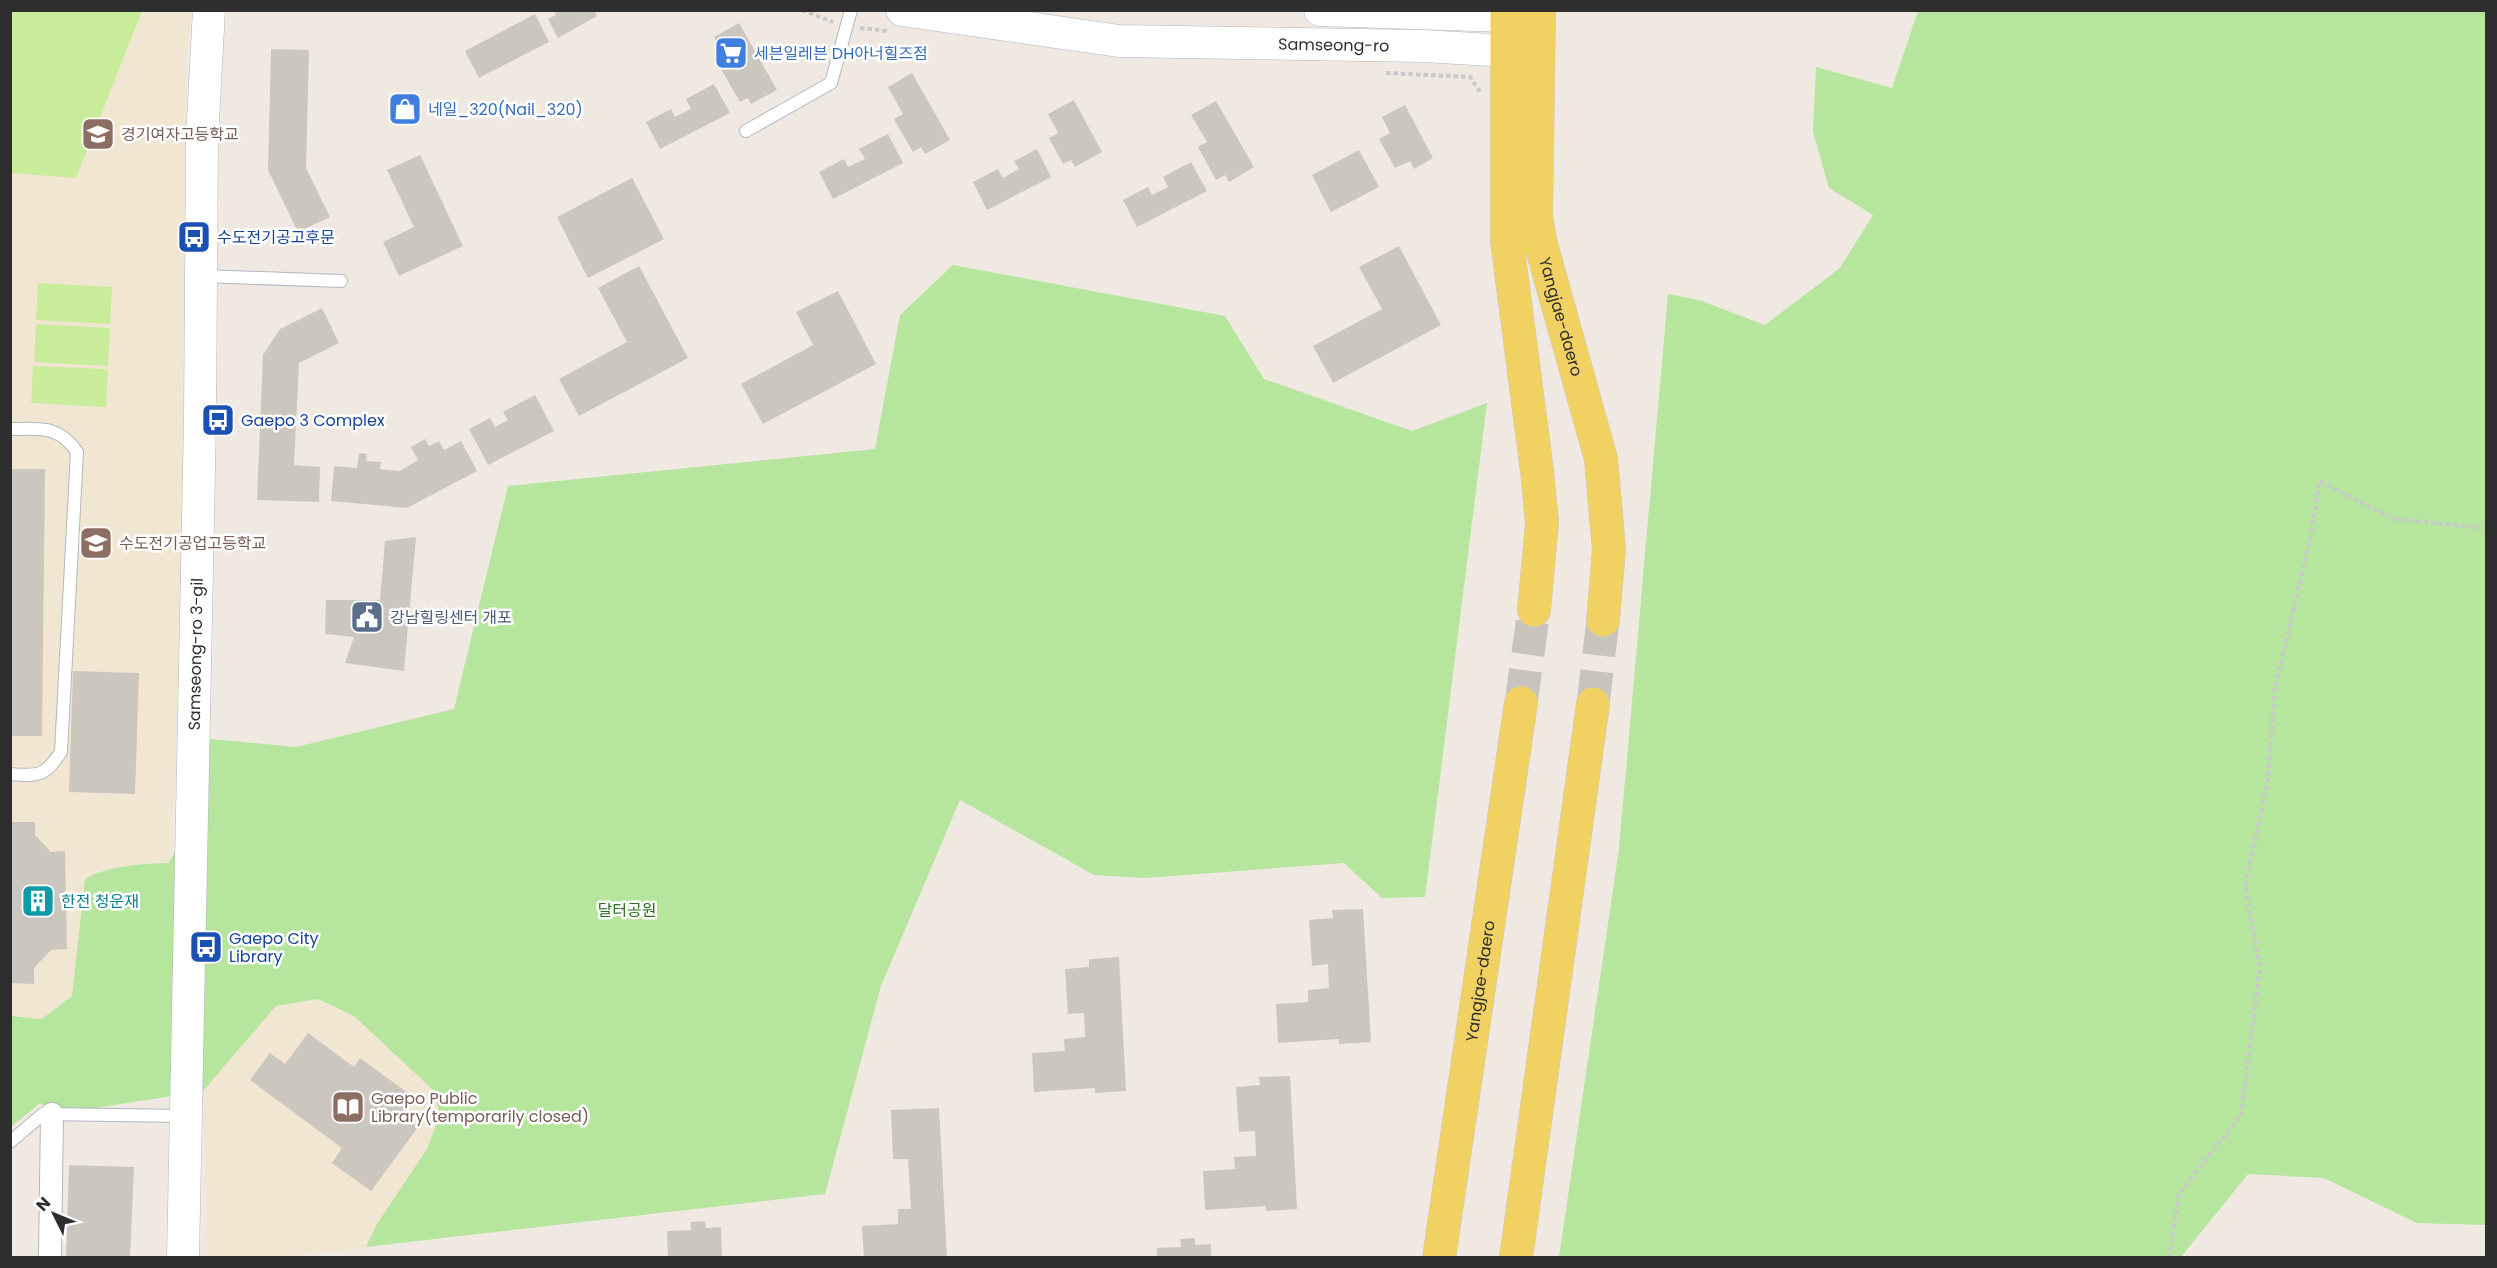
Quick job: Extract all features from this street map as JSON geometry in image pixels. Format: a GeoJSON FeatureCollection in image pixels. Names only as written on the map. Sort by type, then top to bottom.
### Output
{"type":"FeatureCollection","features":[{"type":"Feature","properties":{"kind":"main road"},"geometry":{"type":"LineString","coordinates":[[1507,13],[1507,241],[1542,523],[1534,609]]}},
{"type":"Feature","properties":{"kind":"main road","name":"Yangjae-daero"},"geometry":{"type":"LineString","coordinates":[[1539,23],[1536,215],[1540,241],[1601,459],[1609,549],[1603,620]]}},
{"type":"Feature","properties":{"kind":"main road","name":"Yangjae-daero"},"geometry":{"type":"LineString","coordinates":[[1439,1257],[1521,703]]}},
{"type":"Feature","properties":{"kind":"main road"},"geometry":{"type":"LineString","coordinates":[[1516,1257],[1593,704]]}},
{"type":"Feature","properties":{"kind":"street","name":"Samseong-ro 3-gil"},"geometry":{"type":"LineString","coordinates":[[183,1257],[202,139],[208,10]]}},
{"type":"Feature","properties":{"kind":"street","name":"Samseong-ro"},"geometry":{"type":"LineString","coordinates":[[902,10],[1119,41],[1424,46],[1508,51]]}},
{"type":"Feature","properties":{"kind":"street","name":"Samseong-ro"},"geometry":{"type":"LineString","coordinates":[[1320,10],[1507,13],[1539,23]]}},
{"type":"Feature","properties":{"kind":"street"},"geometry":{"type":"LineString","coordinates":[[1508,51],[1539,23]]}},
{"type":"Feature","properties":{"kind":"street"},"geometry":{"type":"LineString","coordinates":[[50,1257],[52,1114]]}},
{"type":"Feature","properties":{"kind":"lane"},"geometry":{"type":"LineString","coordinates":[[746,131],[831,83],[851,10]]}},
{"type":"Feature","properties":{"kind":"lane"},"geometry":{"type":"LineString","coordinates":[[201,276],[341,281]]}},
{"type":"Feature","properties":{"kind":"lane"},"geometry":{"type":"LineString","coordinates":[[10,429],[53,429],[70,442],[77,452],[61,752],[50,769],[33,775],[10,774]]}},
{"type":"Feature","properties":{"kind":"lane"},"geometry":{"type":"LineString","coordinates":[[10,1142],[43,1114],[187,1116]]}},
{"type":"Feature","properties":{"kind":"path"},"geometry":{"type":"LineString","coordinates":[[2169,1257],[2179,1194],[2241,1115],[2260,968],[2245,886],[2268,780],[2275,687],[2309,545],[2320,481],[2393,519],[2487,528]]}},
{"type":"Feature","properties":{"kind":"shaded area","name":"수도전기공업고등학교"},"geometry":{"type":"Polygon","coordinates":[[[10,11],[192,11],[185,64],[189,301],[175,785],[169,863],[139,864],[99,871],[85,879],[72,996],[42,1019],[10,1016],[10,11]]]}},
{"type":"Feature","properties":{"kind":"shaded area"},"geometry":{"type":"Polygon","coordinates":[[[318,999],[354,1015],[433,1091],[440,1115],[427,1149],[366,1247],[285,1257],[207,1257],[203,1091],[276,1006],[318,999]]]}},
{"type":"Feature","properties":{"kind":"green space"},"geometry":{"type":"Polygon","coordinates":[[[10,11],[142,11],[76,178],[11,173],[10,11]]]}},
{"type":"Feature","properties":{"kind":"green space"},"geometry":{"type":"Polygon","coordinates":[[[1918,11],[2486,11],[2486,1225],[2417,1223],[2324,1178],[2248,1174],[2181,1257],[1559,1257],[1619,849],[1668,294],[1699,300],[1765,325],[1840,268],[1873,215],[1829,188],[1813,132],[1816,67],[1892,88],[1918,11]]]}},
{"type":"Feature","properties":{"kind":"green space","name":"달터공원"},"geometry":{"type":"Polygon","coordinates":[[[953,265],[1225,316],[1264,379],[1412,431],[1487,403],[1425,897],[1382,898],[1344,863],[1144,878],[1094,875],[960,800],[881,986],[825,1194],[366,1247],[377,1224],[427,1149],[440,1115],[433,1090],[354,1016],[318,999],[276,1006],[203,1091],[77,1111],[39,1104],[11,1127],[11,1016],[42,1019],[72,996],[85,879],[115,868],[169,863],[191,817],[201,738],[296,747],[454,709],[508,486],[875,449],[900,315],[953,265]]]}},
{"type":"Feature","properties":{"kind":"green space"},"geometry":{"type":"Polygon","coordinates":[[[38,283],[112,287],[110,324],[36,320],[38,283]]]}},
{"type":"Feature","properties":{"kind":"green space"},"geometry":{"type":"Polygon","coordinates":[[[36,324],[110,328],[108,366],[34,362],[36,324]]]}},
{"type":"Feature","properties":{"kind":"green space"},"geometry":{"type":"Polygon","coordinates":[[[33,366],[108,369],[106,407],[31,403],[33,366]]]}},
{"type":"Feature","properties":{"kind":"building"},"geometry":{"type":"Polygon","coordinates":[[[554,10],[594,10],[597,16],[558,38],[548,19],[556,15],[554,10]]]}},
{"type":"Feature","properties":{"kind":"building"},"geometry":{"type":"Polygon","coordinates":[[[535,14],[549,42],[479,78],[465,51],[535,14]]]}},
{"type":"Feature","properties":{"kind":"building"},"geometry":{"type":"Polygon","coordinates":[[[739,23],[777,90],[751,104],[748,98],[740,102],[721,69],[730,65],[714,37],[739,23]]]}},
{"type":"Feature","properties":{"kind":"building"},"geometry":{"type":"Polygon","coordinates":[[[271,49],[309,50],[306,168],[330,217],[298,232],[268,170],[271,49]]]}},
{"type":"Feature","properties":{"kind":"building"},"geometry":{"type":"Polygon","coordinates":[[[912,73],[950,140],[925,154],[921,147],[913,152],[894,119],[903,114],[888,87],[912,73]]]}},
{"type":"Feature","properties":{"kind":"building"},"geometry":{"type":"Polygon","coordinates":[[[714,84],[730,113],[660,149],[646,122],[671,109],[675,117],[691,109],[686,99],[714,84]]]}},
{"type":"Feature","properties":{"kind":"building"},"geometry":{"type":"Polygon","coordinates":[[[1074,100],[1102,152],[1075,167],[1071,160],[1063,164],[1049,138],[1058,133],[1048,114],[1074,100]]]}},
{"type":"Feature","properties":{"kind":"building"},"geometry":{"type":"Polygon","coordinates":[[[1216,101],[1254,167],[1229,182],[1225,175],[1216,180],[1198,147],[1207,142],[1191,115],[1216,101]]]}},
{"type":"Feature","properties":{"kind":"building"},"geometry":{"type":"Polygon","coordinates":[[[1405,105],[1433,158],[1414,169],[1410,161],[1395,168],[1379,139],[1390,133],[1382,117],[1405,105]]]}},
{"type":"Feature","properties":{"kind":"building"},"geometry":{"type":"Polygon","coordinates":[[[888,134],[903,163],[833,199],[819,172],[844,159],[848,167],[865,159],[859,149],[888,134]]]}},
{"type":"Feature","properties":{"kind":"building"},"geometry":{"type":"Polygon","coordinates":[[[1037,149],[1051,177],[987,210],[973,182],[998,169],[1003,178],[1019,169],[1014,161],[1037,149]]]}},
{"type":"Feature","properties":{"kind":"building"},"geometry":{"type":"Polygon","coordinates":[[[1359,150],[1379,187],[1331,212],[1312,175],[1359,150]]]}},
{"type":"Feature","properties":{"kind":"building"},"geometry":{"type":"Polygon","coordinates":[[[420,155],[463,246],[399,276],[383,242],[414,227],[387,170],[420,155]]]}},
{"type":"Feature","properties":{"kind":"building"},"geometry":{"type":"Polygon","coordinates":[[[1191,162],[1207,191],[1137,227],[1123,200],[1148,187],[1152,195],[1168,187],[1163,177],[1191,162]]]}},
{"type":"Feature","properties":{"kind":"building"},"geometry":{"type":"Polygon","coordinates":[[[632,178],[664,239],[588,278],[557,217],[632,178]]]}},
{"type":"Feature","properties":{"kind":"building"},"geometry":{"type":"Polygon","coordinates":[[[1399,246],[1441,325],[1333,383],[1313,346],[1382,309],[1359,267],[1399,246]]]}},
{"type":"Feature","properties":{"kind":"building"},"geometry":{"type":"Polygon","coordinates":[[[639,266],[688,358],[579,416],[559,379],[627,342],[598,288],[639,266]]]}},
{"type":"Feature","properties":{"kind":"building"},"geometry":{"type":"Polygon","coordinates":[[[838,291],[876,364],[763,424],[741,384],[813,345],[796,312],[838,291]]]}},
{"type":"Feature","properties":{"kind":"building"},"geometry":{"type":"Polygon","coordinates":[[[322,308],[339,343],[299,363],[294,465],[320,467],[319,502],[257,500],[263,355],[280,329],[322,308]]]}},
{"type":"Feature","properties":{"kind":"building"},"geometry":{"type":"Polygon","coordinates":[[[535,395],[554,431],[488,465],[469,429],[490,418],[495,427],[508,420],[503,412],[535,395]]]}},
{"type":"Feature","properties":{"kind":"building"},"geometry":{"type":"Polygon","coordinates":[[[425,439],[429,446],[439,441],[444,450],[461,441],[477,471],[407,508],[331,501],[334,466],[357,468],[359,453],[367,454],[366,461],[381,462],[380,469],[400,471],[418,460],[411,447],[425,439]]]}},
{"type":"Feature","properties":{"kind":"building"},"geometry":{"type":"Polygon","coordinates":[[[10,469],[45,469],[42,736],[10,736],[10,469]]]}},
{"type":"Feature","properties":{"kind":"building","name":"강남힐링센터 개포"},"geometry":{"type":"Polygon","coordinates":[[[416,537],[404,671],[345,663],[354,637],[325,634],[326,600],[380,600],[385,541],[416,537]]]}},
{"type":"Feature","properties":{"kind":"building"},"geometry":{"type":"Polygon","coordinates":[[[73,671],[139,673],[135,794],[69,792],[73,671]]]}},
{"type":"Feature","properties":{"kind":"building","name":"한전 청운재"},"geometry":{"type":"Polygon","coordinates":[[[10,822],[35,822],[35,835],[51,852],[65,851],[67,949],[51,950],[34,968],[34,984],[10,983],[10,822]]]}},
{"type":"Feature","properties":{"kind":"building"},"geometry":{"type":"Polygon","coordinates":[[[1363,909],[1371,1042],[1339,1044],[1339,1039],[1278,1043],[1276,1004],[1308,1002],[1308,990],[1329,988],[1328,964],[1312,966],[1309,920],[1333,918],[1332,910],[1363,909]]]}},
{"type":"Feature","properties":{"kind":"building"},"geometry":{"type":"Polygon","coordinates":[[[1119,957],[1126,1091],[1095,1093],[1095,1088],[1034,1092],[1032,1053],[1065,1051],[1064,1039],[1085,1037],[1084,1013],[1068,1014],[1065,969],[1089,967],[1089,959],[1119,957]]]}},
{"type":"Feature","properties":{"kind":"building","name":"Gaepo Public Library(temporarily closed)"},"geometry":{"type":"Polygon","coordinates":[[[308,1033],[354,1067],[360,1058],[416,1099],[404,1115],[419,1126],[371,1191],[332,1163],[342,1148],[250,1080],[270,1053],[285,1064],[308,1033]]]}},
{"type":"Feature","properties":{"kind":"building"},"geometry":{"type":"Polygon","coordinates":[[[1290,1076],[1297,1209],[1266,1211],[1266,1206],[1205,1210],[1203,1171],[1235,1169],[1234,1157],[1256,1156],[1255,1131],[1239,1132],[1236,1087],[1260,1085],[1259,1077],[1290,1076]]]}},
{"type":"Feature","properties":{"kind":"building"},"geometry":{"type":"Polygon","coordinates":[[[939,1108],[947,1258],[864,1258],[862,1226],[898,1224],[898,1209],[911,1209],[908,1159],[893,1159],[891,1110],[939,1108]]]}},
{"type":"Feature","properties":{"kind":"building"},"geometry":{"type":"Polygon","coordinates":[[[69,1165],[134,1167],[130,1258],[66,1258],[69,1165]]]}},
{"type":"Feature","properties":{"kind":"building"},"geometry":{"type":"Polygon","coordinates":[[[705,1221],[706,1228],[721,1227],[722,1258],[668,1258],[667,1231],[691,1230],[691,1222],[705,1221]]]}},
{"type":"Feature","properties":{"kind":"building"},"geometry":{"type":"Polygon","coordinates":[[[1195,1238],[1195,1245],[1211,1244],[1211,1258],[1157,1258],[1157,1248],[1181,1247],[1180,1239],[1195,1238]]]}},
{"type":"Feature","properties":{"kind":"tunnel"},"geometry":{"type":"LineString","coordinates":[[1521,703],[1534,610]]}},
{"type":"Feature","properties":{"kind":"tunnel"},"geometry":{"type":"LineString","coordinates":[[1593,704],[1603,620]]}},
{"type":"Feature","properties":{"kind":"place","name":"세븐일레븐 DH아너힐즈점"},"geometry":{"type":"Point","coordinates":[731,53]}},
{"type":"Feature","properties":{"kind":"place","name":"네일_320(Nail_320)"},"geometry":{"type":"Point","coordinates":[405,109]}},
{"type":"Feature","properties":{"kind":"place","name":"경기여자고등학교"},"geometry":{"type":"Point","coordinates":[98,134]}},
{"type":"Feature","properties":{"kind":"place","name":"수도전기공고후문"},"geometry":{"type":"Point","coordinates":[194,237]}},
{"type":"Feature","properties":{"kind":"place","name":"Gaepo 3 Complex"},"geometry":{"type":"Point","coordinates":[218,420]}},
{"type":"Feature","properties":{"kind":"place","name":"수도전기공업고등학교"},"geometry":{"type":"Point","coordinates":[96,543]}},
{"type":"Feature","properties":{"kind":"place","name":"강남힐링센터 개포"},"geometry":{"type":"Point","coordinates":[367,617]}},
{"type":"Feature","properties":{"kind":"place","name":"한전 청운재"},"geometry":{"type":"Point","coordinates":[38,901]}},
{"type":"Feature","properties":{"kind":"place","name":"Gaepo City Library"},"geometry":{"type":"Point","coordinates":[206,947]}},
{"type":"Feature","properties":{"kind":"place","name":"Gaepo Public Library(temporarily closed)"},"geometry":{"type":"Point","coordinates":[348,1107]}}]}
